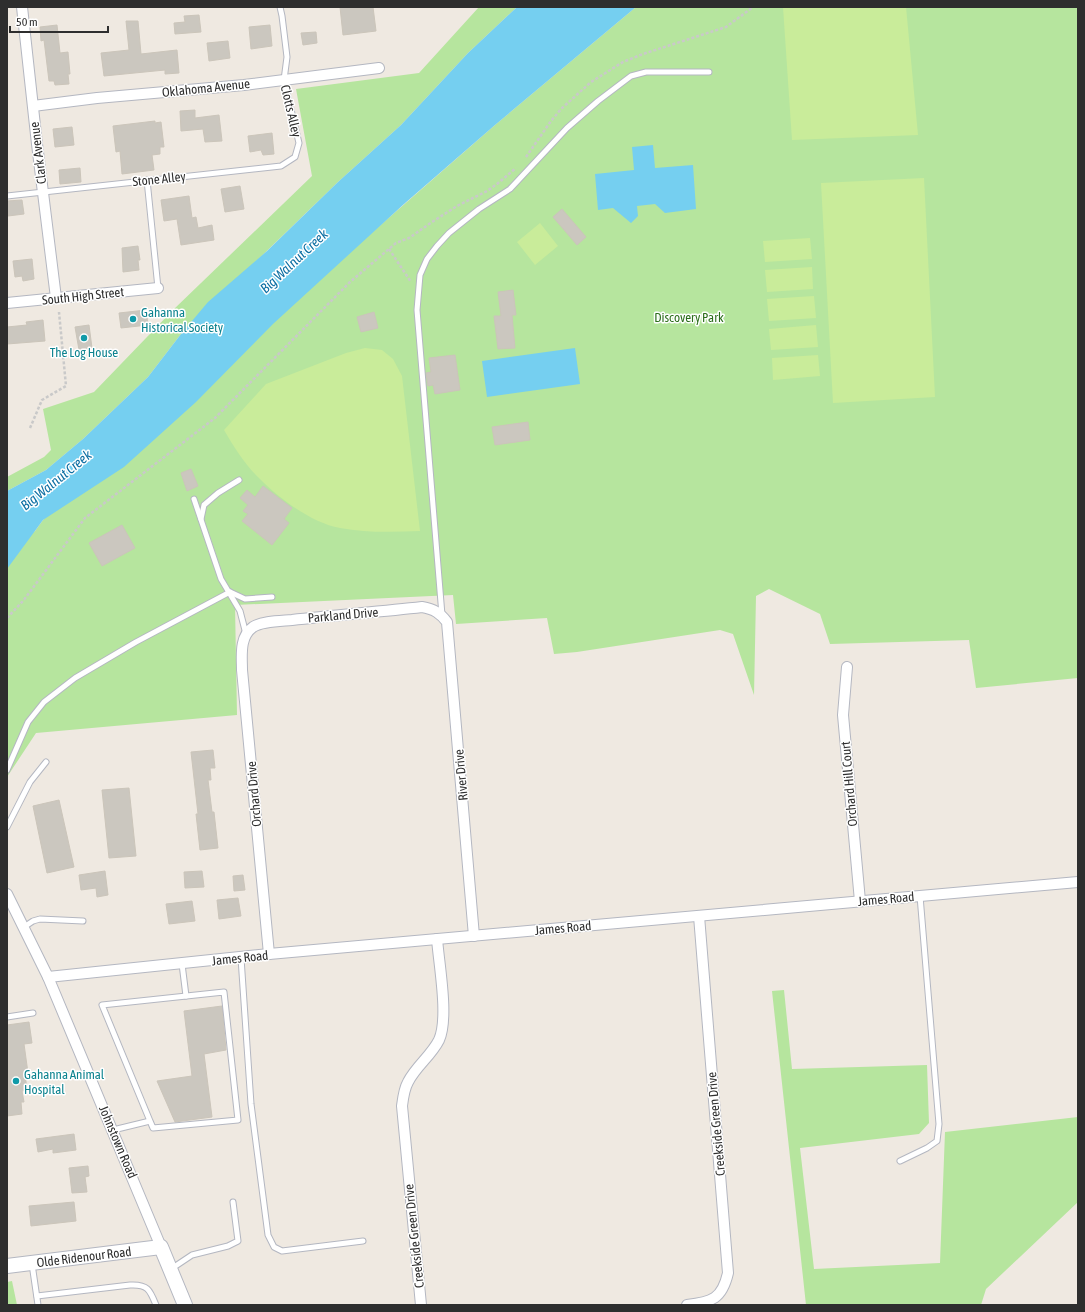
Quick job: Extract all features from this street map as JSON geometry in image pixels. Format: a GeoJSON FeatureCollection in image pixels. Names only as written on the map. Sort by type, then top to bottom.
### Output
{"type":"FeatureCollection","features":[{"type":"Feature","properties":{"kind":"street","name":"Clark Avenue"},"geometry":{"type":"LineString","coordinates":[[22,7],[56,298]]}},
{"type":"Feature","properties":{"kind":"street","name":"Oklahoma Avenue"},"geometry":{"type":"LineString","coordinates":[[33,106],[284,80],[379,68]]}},
{"type":"Feature","properties":{"kind":"street","name":"South High Street"},"geometry":{"type":"LineString","coordinates":[[7,303],[158,288]]}},
{"type":"Feature","properties":{"kind":"street","name":"Parkland Drive"},"geometry":{"type":"LineString","coordinates":[[246,635],[253,627],[267,623],[311,617],[422,607],[433,609],[442,616]]}},
{"type":"Feature","properties":{"kind":"street","name":"River Drive"},"geometry":{"type":"LineString","coordinates":[[442,616],[447,622],[448,630],[474,936]]}},
{"type":"Feature","properties":{"kind":"street","name":"Orchard Drive"},"geometry":{"type":"LineString","coordinates":[[246,635],[241,647],[242,670],[269,954]]}},
{"type":"Feature","properties":{"kind":"street","name":"Orchard Hill Court"},"geometry":{"type":"LineString","coordinates":[[847,667],[843,715],[860,901]]}},
{"type":"Feature","properties":{"kind":"street","name":"James Road"},"geometry":{"type":"LineString","coordinates":[[48,977],[269,954],[1078,882]]}},
{"type":"Feature","properties":{"kind":"street","name":"Johnstown Road"},"geometry":{"type":"LineString","coordinates":[[7,894],[48,977],[185,1305]]}},
{"type":"Feature","properties":{"kind":"street","name":"Creekside Green Drive"},"geometry":{"type":"LineString","coordinates":[[687,1305],[709,1301],[718,1296],[725,1286],[728,1273],[699,916]]}},
{"type":"Feature","properties":{"kind":"street","name":"Creekside Green Drive"},"geometry":{"type":"LineString","coordinates":[[421,1305],[402,1106],[404,1092],[408,1082],[415,1071],[430,1054],[439,1039],[442,1026],[442,1001],[437,939]]}},
{"type":"Feature","properties":{"kind":"street","name":"Olde Ridenour Road"},"geometry":{"type":"LineString","coordinates":[[7,1266],[161,1247]]}},
{"type":"Feature","properties":{"kind":"lane","name":"Clotts Alley"},"geometry":{"type":"LineString","coordinates":[[280,7],[287,57],[284,80],[299,143]]}},
{"type":"Feature","properties":{"kind":"lane"},"geometry":{"type":"LineString","coordinates":[[442,616],[417,310],[420,275],[427,259],[449,233],[479,209],[510,189],[568,128],[598,101],[631,76],[646,72],[708,72]]}},
{"type":"Feature","properties":{"kind":"lane","name":"Stone Alley"},"geometry":{"type":"LineString","coordinates":[[7,196],[281,166],[295,157],[299,143]]}},
{"type":"Feature","properties":{"kind":"lane"},"geometry":{"type":"LineString","coordinates":[[146,180],[158,288]]}},
{"type":"Feature","properties":{"kind":"lane"},"geometry":{"type":"LineString","coordinates":[[201,520],[204,505],[218,493],[239,480]]}},
{"type":"Feature","properties":{"kind":"lane"},"geometry":{"type":"LineString","coordinates":[[194,499],[221,579],[240,611],[246,635]]}},
{"type":"Feature","properties":{"kind":"lane"},"geometry":{"type":"LineString","coordinates":[[230,592],[245,599],[272,597]]}},
{"type":"Feature","properties":{"kind":"lane"},"geometry":{"type":"LineString","coordinates":[[7,770],[28,722],[44,702],[75,678],[136,642],[230,592]]}},
{"type":"Feature","properties":{"kind":"lane"},"geometry":{"type":"LineString","coordinates":[[7,827],[30,782],[46,762]]}},
{"type":"Feature","properties":{"kind":"lane"},"geometry":{"type":"LineString","coordinates":[[900,1161],[927,1148],[936,1141],[939,1124],[920,896]]}},
{"type":"Feature","properties":{"kind":"lane"},"geometry":{"type":"LineString","coordinates":[[24,927],[33,921],[40,919],[83,920]]}},
{"type":"Feature","properties":{"kind":"lane"},"geometry":{"type":"LineString","coordinates":[[241,958],[251,1104],[268,1235],[274,1247],[282,1251],[363,1241]]}},
{"type":"Feature","properties":{"kind":"lane"},"geometry":{"type":"LineString","coordinates":[[182,964],[186,996]]}},
{"type":"Feature","properties":{"kind":"lane"},"geometry":{"type":"LineString","coordinates":[[224,992],[238,1120],[153,1128],[150,1121],[102,1005],[224,992]]}},
{"type":"Feature","properties":{"kind":"lane"},"geometry":{"type":"LineString","coordinates":[[7,1018],[33,1013]]}},
{"type":"Feature","properties":{"kind":"lane"},"geometry":{"type":"LineString","coordinates":[[113,1130],[150,1121]]}},
{"type":"Feature","properties":{"kind":"lane"},"geometry":{"type":"LineString","coordinates":[[170,1270],[192,1255],[238,1242],[233,1202]]}},
{"type":"Feature","properties":{"kind":"lane"},"geometry":{"type":"LineString","coordinates":[[32,1263],[38,1305]]}},
{"type":"Feature","properties":{"kind":"lane"},"geometry":{"type":"LineString","coordinates":[[37,1296],[138,1284],[148,1288],[156,1305]]}},
{"type":"Feature","properties":{"kind":"path"},"geometry":{"type":"LineString","coordinates":[[524,160],[551,121],[591,82],[623,62],[726,27],[753,7]]}},
{"type":"Feature","properties":{"kind":"path"},"geometry":{"type":"LineString","coordinates":[[7,618],[23,601],[85,518],[215,418],[345,287],[396,243],[409,238],[457,206],[497,184],[520,164]]}},
{"type":"Feature","properties":{"kind":"path"},"geometry":{"type":"LineString","coordinates":[[389,249],[418,291]]}},
{"type":"Feature","properties":{"kind":"path"},"geometry":{"type":"LineString","coordinates":[[30,428],[42,400],[66,386],[59,312]]}},
{"type":"Feature","properties":{"kind":"green space"},"geometry":{"type":"Polygon","coordinates":[[[479,7],[517,7],[468,53],[401,125],[338,182],[181,334],[148,377],[83,439],[46,470],[7,491],[7,477],[44,457],[51,450],[43,409],[94,392],[173,310],[312,176],[296,89],[419,73],[479,7]]]}},
{"type":"Feature","properties":{"kind":"green space","name":"Discovery Park"},"geometry":{"type":"Polygon","coordinates":[[[636,7],[1078,7],[1078,678],[976,688],[969,640],[830,644],[820,614],[769,589],[756,596],[754,695],[733,634],[720,630],[577,652],[554,654],[547,618],[456,624],[453,595],[235,605],[237,715],[36,733],[7,777],[7,551],[35,531],[43,520],[495,125],[636,7]]]}},
{"type":"Feature","properties":{"kind":"green space"},"geometry":{"type":"Polygon","coordinates":[[[783,7],[906,7],[918,135],[792,140],[783,7]]]}},
{"type":"Feature","properties":{"kind":"green space"},"geometry":{"type":"Polygon","coordinates":[[[924,178],[935,397],[833,403],[821,183],[924,178]]]}},
{"type":"Feature","properties":{"kind":"green space"},"geometry":{"type":"Polygon","coordinates":[[[540,223],[558,246],[535,265],[517,242],[540,223]]]}},
{"type":"Feature","properties":{"kind":"green space"},"geometry":{"type":"Polygon","coordinates":[[[810,238],[812,259],[765,262],[763,241],[810,238]]]}},
{"type":"Feature","properties":{"kind":"green space"},"geometry":{"type":"Polygon","coordinates":[[[812,267],[813,289],[767,292],[765,270],[812,267]]]}},
{"type":"Feature","properties":{"kind":"green space"},"geometry":{"type":"Polygon","coordinates":[[[814,296],[816,318],[769,321],[767,299],[814,296]]]}},
{"type":"Feature","properties":{"kind":"green space"},"geometry":{"type":"Polygon","coordinates":[[[816,325],[818,347],[771,350],[769,329],[816,325]]]}},
{"type":"Feature","properties":{"kind":"green space"},"geometry":{"type":"Polygon","coordinates":[[[365,348],[382,350],[393,359],[402,376],[420,531],[380,532],[350,530],[329,525],[308,516],[268,487],[249,468],[224,430],[266,384],[346,353],[365,348]]]}},
{"type":"Feature","properties":{"kind":"green space"},"geometry":{"type":"Polygon","coordinates":[[[818,355],[820,376],[773,380],[772,358],[818,355]]]}},
{"type":"Feature","properties":{"kind":"green space"},"geometry":{"type":"Polygon","coordinates":[[[784,990],[792,1069],[927,1065],[929,1123],[919,1134],[800,1148],[814,1269],[940,1263],[945,1132],[1078,1117],[1078,1202],[986,1289],[981,1305],[806,1305],[772,991],[784,990]]]}},
{"type":"Feature","properties":{"kind":"green space"},"geometry":{"type":"Polygon","coordinates":[[[12,1281],[17,1305],[7,1305],[7,1282],[12,1281]]]}},
{"type":"Feature","properties":{"kind":"water","name":"Big Walnut Creek"},"geometry":{"type":"Polygon","coordinates":[[[517,7],[636,7],[495,125],[404,204],[273,324],[196,402],[124,467],[43,520],[7,569],[7,491],[46,470],[83,439],[148,377],[208,302],[267,251],[338,182],[401,125],[468,53],[517,7]]]}},
{"type":"Feature","properties":{"kind":"water"},"geometry":{"type":"Polygon","coordinates":[[[653,145],[655,168],[693,165],[696,209],[665,213],[655,204],[637,206],[638,216],[631,223],[613,208],[598,210],[595,174],[634,170],[632,147],[653,145]]]}},
{"type":"Feature","properties":{"kind":"water"},"geometry":{"type":"Polygon","coordinates":[[[575,348],[580,384],[487,397],[482,361],[575,348]]]}},
{"type":"Feature","properties":{"kind":"building"},"geometry":{"type":"Polygon","coordinates":[[[340,7],[373,7],[376,31],[343,35],[340,7]]]}},
{"type":"Feature","properties":{"kind":"building"},"geometry":{"type":"Polygon","coordinates":[[[199,15],[201,32],[175,34],[174,23],[185,22],[184,16],[199,15]]]}},
{"type":"Feature","properties":{"kind":"building"},"geometry":{"type":"Polygon","coordinates":[[[126,21],[138,21],[141,54],[177,50],[179,73],[165,74],[165,70],[104,76],[101,53],[129,50],[126,21]]]}},
{"type":"Feature","properties":{"kind":"building"},"geometry":{"type":"Polygon","coordinates":[[[57,25],[60,53],[68,52],[70,74],[68,74],[69,84],[55,85],[54,81],[49,81],[44,40],[41,41],[40,27],[57,25]]]}},
{"type":"Feature","properties":{"kind":"building"},"geometry":{"type":"Polygon","coordinates":[[[270,25],[272,46],[251,49],[249,27],[270,25]]]}},
{"type":"Feature","properties":{"kind":"building"},"geometry":{"type":"Polygon","coordinates":[[[316,32],[317,43],[303,45],[301,33],[316,32]]]}},
{"type":"Feature","properties":{"kind":"building"},"geometry":{"type":"Polygon","coordinates":[[[228,41],[230,58],[209,61],[207,43],[228,41]]]}},
{"type":"Feature","properties":{"kind":"building"},"geometry":{"type":"Polygon","coordinates":[[[195,110],[195,118],[219,115],[222,141],[205,142],[203,129],[181,131],[180,111],[195,110]]]}},
{"type":"Feature","properties":{"kind":"building"},"geometry":{"type":"Polygon","coordinates":[[[155,121],[155,123],[161,122],[164,147],[160,147],[160,154],[152,155],[154,170],[122,174],[120,151],[116,152],[113,126],[155,121]]]}},
{"type":"Feature","properties":{"kind":"building"},"geometry":{"type":"Polygon","coordinates":[[[72,127],[74,145],[55,147],[53,129],[72,127]]]}},
{"type":"Feature","properties":{"kind":"building"},"geometry":{"type":"Polygon","coordinates":[[[272,133],[274,154],[263,155],[261,150],[250,152],[248,136],[272,133]]]}},
{"type":"Feature","properties":{"kind":"building"},"geometry":{"type":"Polygon","coordinates":[[[80,168],[81,182],[60,184],[59,170],[80,168]]]}},
{"type":"Feature","properties":{"kind":"building"},"geometry":{"type":"Polygon","coordinates":[[[240,186],[244,209],[225,212],[221,189],[240,186]]]}},
{"type":"Feature","properties":{"kind":"building"},"geometry":{"type":"Polygon","coordinates":[[[189,196],[192,218],[196,217],[198,228],[212,225],[214,240],[181,245],[177,219],[164,221],[161,200],[189,196]]]}},
{"type":"Feature","properties":{"kind":"building"},"geometry":{"type":"Polygon","coordinates":[[[22,200],[24,214],[8,216],[7,201],[22,200]]]}},
{"type":"Feature","properties":{"kind":"building"},"geometry":{"type":"Polygon","coordinates":[[[562,209],[586,237],[577,245],[553,217],[562,209]]]}},
{"type":"Feature","properties":{"kind":"building"},"geometry":{"type":"Polygon","coordinates":[[[138,246],[140,260],[138,260],[139,270],[123,272],[122,248],[138,246]]]}},
{"type":"Feature","properties":{"kind":"building"},"geometry":{"type":"Polygon","coordinates":[[[32,259],[34,279],[23,281],[22,276],[15,277],[13,261],[32,259]]]}},
{"type":"Feature","properties":{"kind":"building"},"geometry":{"type":"Polygon","coordinates":[[[513,290],[516,315],[512,315],[515,348],[498,349],[494,316],[501,316],[498,292],[513,290]]]}},
{"type":"Feature","properties":{"kind":"building","name":"Gahanna Historical Society"},"geometry":{"type":"Polygon","coordinates":[[[146,310],[148,325],[121,328],[119,313],[146,310]]]}},
{"type":"Feature","properties":{"kind":"building"},"geometry":{"type":"Polygon","coordinates":[[[374,312],[378,328],[361,332],[357,317],[374,312]]]}},
{"type":"Feature","properties":{"kind":"building"},"geometry":{"type":"Polygon","coordinates":[[[43,320],[45,341],[7,344],[7,327],[27,325],[26,322],[43,320]]]}},
{"type":"Feature","properties":{"kind":"building","name":"The Log House"},"geometry":{"type":"Polygon","coordinates":[[[89,325],[92,348],[79,350],[75,327],[89,325]]]}},
{"type":"Feature","properties":{"kind":"building"},"geometry":{"type":"Polygon","coordinates":[[[455,355],[460,390],[435,394],[433,385],[428,386],[426,373],[431,372],[429,358],[455,355]]]}},
{"type":"Feature","properties":{"kind":"building"},"geometry":{"type":"Polygon","coordinates":[[[528,422],[530,440],[495,445],[492,427],[528,422]]]}},
{"type":"Feature","properties":{"kind":"building"},"geometry":{"type":"Polygon","coordinates":[[[191,469],[198,486],[187,491],[181,473],[191,469]]]}},
{"type":"Feature","properties":{"kind":"building"},"geometry":{"type":"Polygon","coordinates":[[[263,486],[292,508],[284,519],[289,523],[272,545],[242,521],[248,514],[243,511],[248,505],[240,498],[247,490],[255,497],[263,486]]]}},
{"type":"Feature","properties":{"kind":"building"},"geometry":{"type":"Polygon","coordinates":[[[122,525],[135,548],[102,566],[89,543],[122,525]]]}},
{"type":"Feature","properties":{"kind":"building"},"geometry":{"type":"Polygon","coordinates":[[[213,750],[215,768],[210,768],[211,780],[208,780],[212,812],[214,812],[218,848],[200,850],[196,814],[198,814],[191,752],[213,750]]]}},
{"type":"Feature","properties":{"kind":"building"},"geometry":{"type":"Polygon","coordinates":[[[129,788],[136,856],[109,858],[102,790],[129,788]]]}},
{"type":"Feature","properties":{"kind":"building"},"geometry":{"type":"Polygon","coordinates":[[[59,800],[74,867],[47,873],[33,806],[59,800]]]}},
{"type":"Feature","properties":{"kind":"building"},"geometry":{"type":"Polygon","coordinates":[[[105,871],[108,895],[97,897],[96,888],[81,890],[79,875],[105,871]]]}},
{"type":"Feature","properties":{"kind":"building"},"geometry":{"type":"Polygon","coordinates":[[[202,871],[204,887],[185,888],[184,872],[202,871]]]}},
{"type":"Feature","properties":{"kind":"building"},"geometry":{"type":"Polygon","coordinates":[[[243,875],[245,890],[234,891],[233,876],[243,875]]]}},
{"type":"Feature","properties":{"kind":"building"},"geometry":{"type":"Polygon","coordinates":[[[238,898],[241,916],[219,919],[217,900],[238,898]]]}},
{"type":"Feature","properties":{"kind":"building"},"geometry":{"type":"Polygon","coordinates":[[[192,901],[195,921],[169,924],[166,904],[192,901]]]}},
{"type":"Feature","properties":{"kind":"building"},"geometry":{"type":"Polygon","coordinates":[[[222,1006],[226,1050],[204,1054],[212,1117],[175,1122],[157,1081],[192,1076],[184,1011],[222,1006]]]}},
{"type":"Feature","properties":{"kind":"building","name":"Gahanna Animal Hospital"},"geometry":{"type":"Polygon","coordinates":[[[29,1022],[32,1043],[24,1044],[28,1073],[25,1073],[27,1090],[22,1091],[24,1102],[21,1102],[22,1114],[7,1116],[7,1025],[29,1022]]]}},
{"type":"Feature","properties":{"kind":"building"},"geometry":{"type":"Polygon","coordinates":[[[74,1134],[76,1150],[53,1153],[53,1149],[38,1152],[36,1139],[74,1134]]]}},
{"type":"Feature","properties":{"kind":"building"},"geometry":{"type":"Polygon","coordinates":[[[88,1166],[89,1176],[85,1177],[87,1192],[72,1193],[69,1168],[88,1166]]]}},
{"type":"Feature","properties":{"kind":"building"},"geometry":{"type":"Polygon","coordinates":[[[74,1202],[76,1221],[31,1226],[29,1206],[74,1202]]]}},
{"type":"Feature","properties":{"kind":"place","name":"Gahanna Historical Society"},"geometry":{"type":"Point","coordinates":[133,319]}},
{"type":"Feature","properties":{"kind":"place","name":"The Log House"},"geometry":{"type":"Point","coordinates":[84,338]}},
{"type":"Feature","properties":{"kind":"place","name":"Gahanna Animal Hospital"},"geometry":{"type":"Point","coordinates":[16,1081]}}]}
